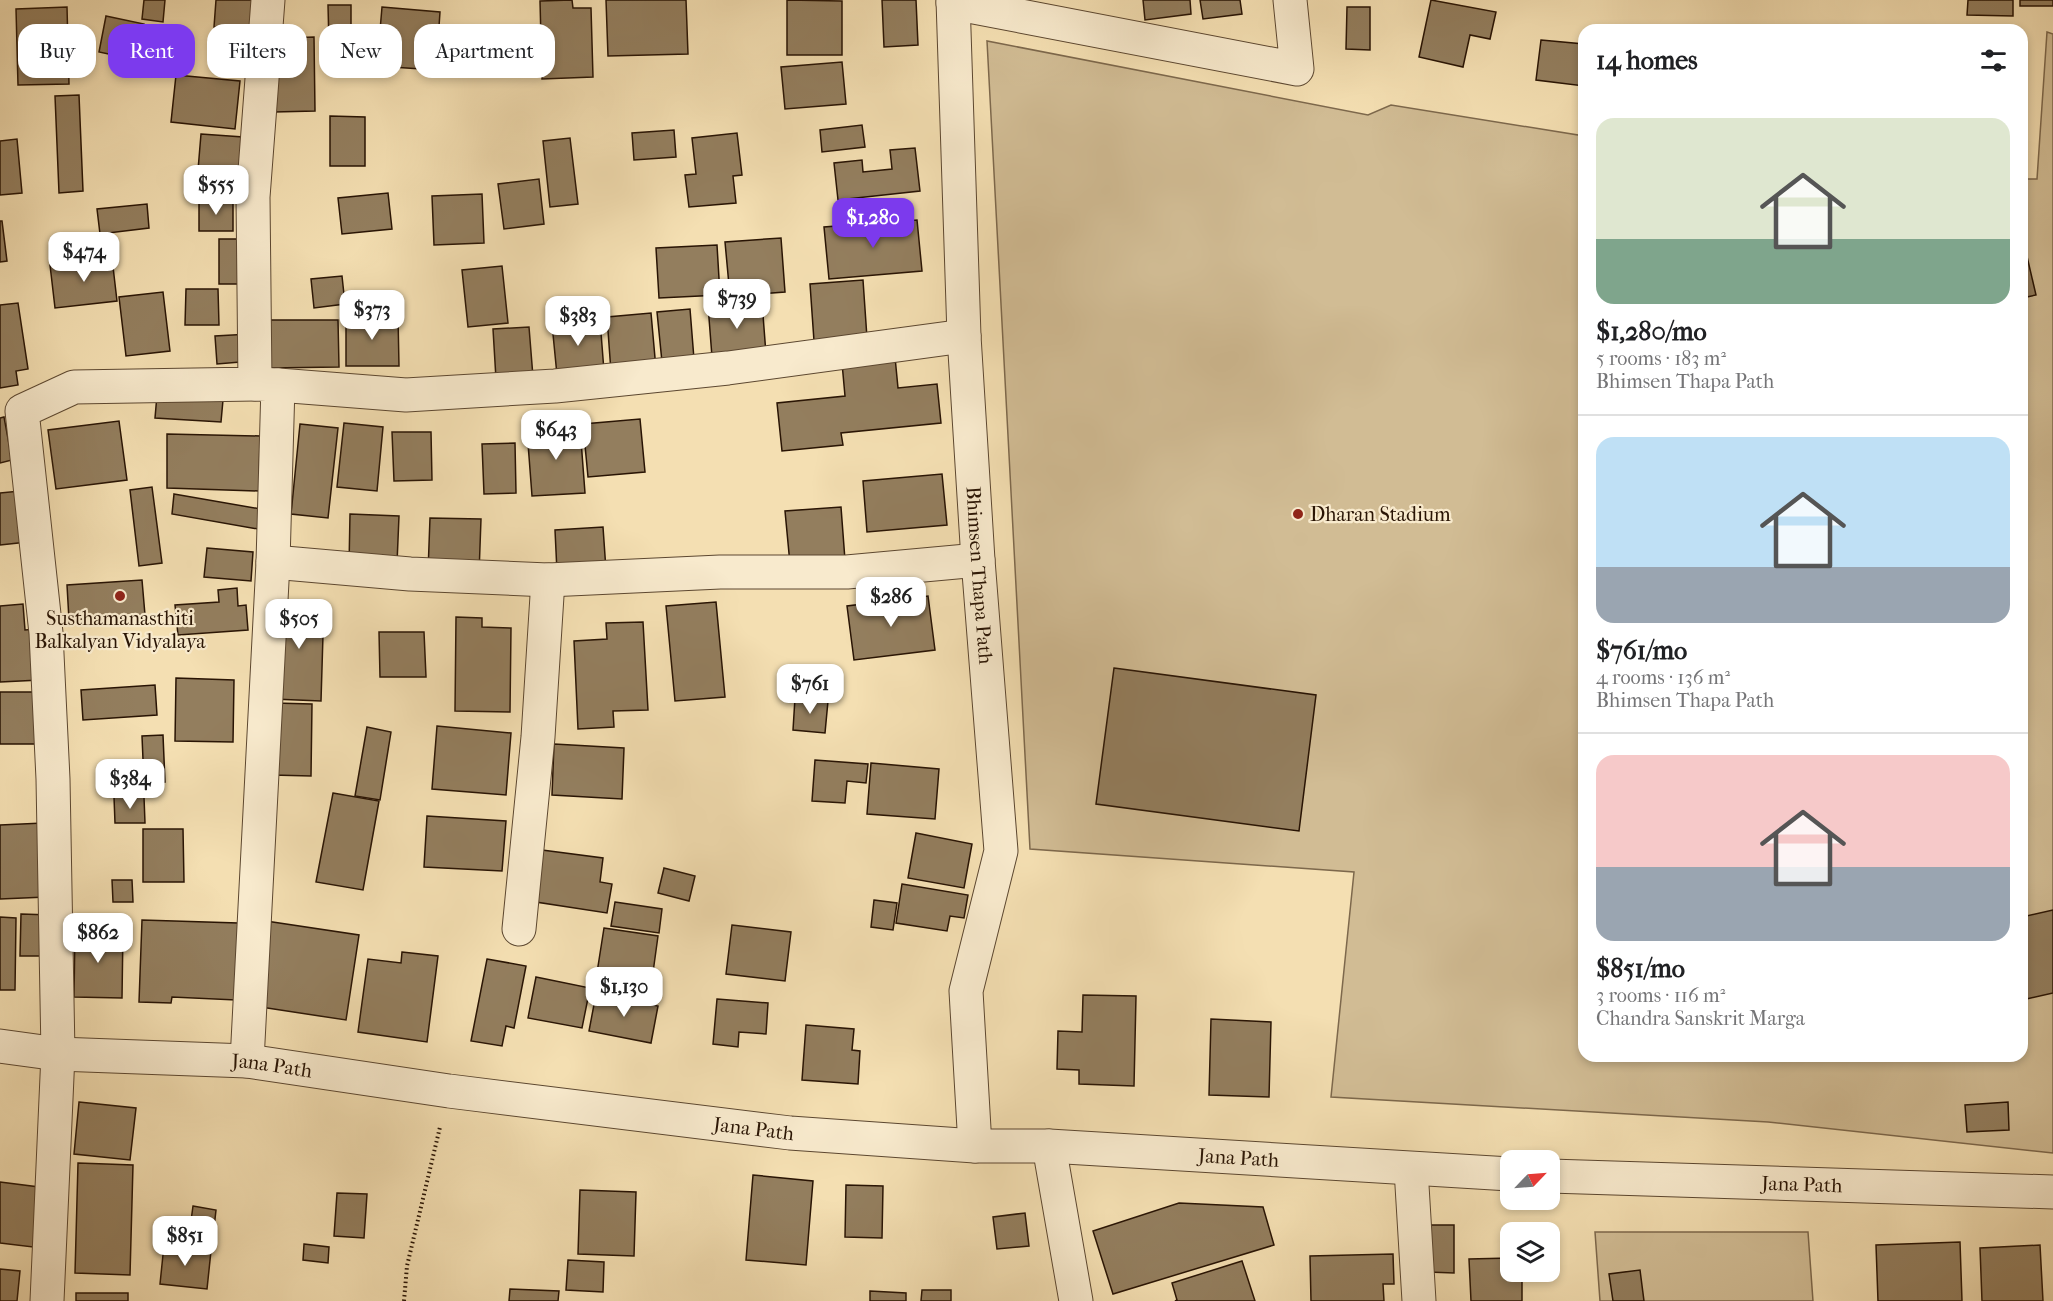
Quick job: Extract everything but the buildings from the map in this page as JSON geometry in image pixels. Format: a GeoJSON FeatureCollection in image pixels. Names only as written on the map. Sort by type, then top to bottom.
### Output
{"type":"FeatureCollection","features":[{"type":"Feature","properties":{"kind":"street"},"geometry":{"type":"LineString","coordinates":[[247,1061],[273,562],[267,384],[253,196],[268,0]]}},
{"type":"Feature","properties":{"kind":"street"},"geometry":{"type":"LineString","coordinates":[[953,2],[1297,69],[1290,0]]}},
{"type":"Feature","properties":{"kind":"street","name":"Bhimsen Thapa Path"},"geometry":{"type":"LineString","coordinates":[[953,2],[964,336],[978,560],[1001,850],[966,991],[975,1146]]}},
{"type":"Feature","properties":{"kind":"street"},"geometry":{"type":"LineString","coordinates":[[47,1301],[58,1054],[53,779],[46,633],[22,411],[74,387],[267,384],[406,395],[555,386],[728,368],[964,336]]}},
{"type":"Feature","properties":{"kind":"street"},"geometry":{"type":"LineString","coordinates":[[273,562],[410,574],[548,580],[720,572],[847,572],[978,560]]}},
{"type":"Feature","properties":{"kind":"street"},"geometry":{"type":"LineString","coordinates":[[519,929],[538,737],[548,580]]}},
{"type":"Feature","properties":{"kind":"street","name":"Jana Path"},"geometry":{"type":"LineString","coordinates":[[0,1046],[58,1054],[247,1061],[448,1091],[790,1132],[975,1146],[1049,1146],[1500,1173]]}},
{"type":"Feature","properties":{"kind":"street"},"geometry":{"type":"LineString","coordinates":[[1049,1146],[1076,1301]]}},
{"type":"Feature","properties":{"kind":"street"},"geometry":{"type":"LineString","coordinates":[[1411,1169],[1419,1301]]}},
{"type":"Feature","properties":{"kind":"street","name":"Jana Path"},"geometry":{"type":"LineString","coordinates":[[1560,1176],[2053,1192]]}},
{"type":"Feature","properties":{"kind":"path"},"geometry":{"type":"LineString","coordinates":[[404,1301],[407,1266],[448,1091]]}},
{"type":"Feature","properties":{"kind":"shaded area","name":"Dharan Stadium"},"geometry":{"type":"Polygon","coordinates":[[[2047,32],[2053,34],[2053,1153],[1768,1122],[1331,1097],[1354,872],[1030,849],[987,41],[1368,115],[1391,105],[1578,135],[1578,1062],[2028,1062],[2028,179],[2037,179],[2047,32]]]}},
{"type":"Feature","properties":{"kind":"shaded area"},"geometry":{"type":"Polygon","coordinates":[[[1595,1232],[1808,1232],[1813,1301],[1600,1301],[1595,1232]]]}},
{"type":"Feature","properties":{"kind":"place","name":"Dharan Stadium"},"geometry":{"type":"Point","coordinates":[1298,514]}},
{"type":"Feature","properties":{"kind":"place","name":"Susthamanasthiti Balkalyan Vidyalaya"},"geometry":{"type":"Point","coordinates":[120,596]}}]}
